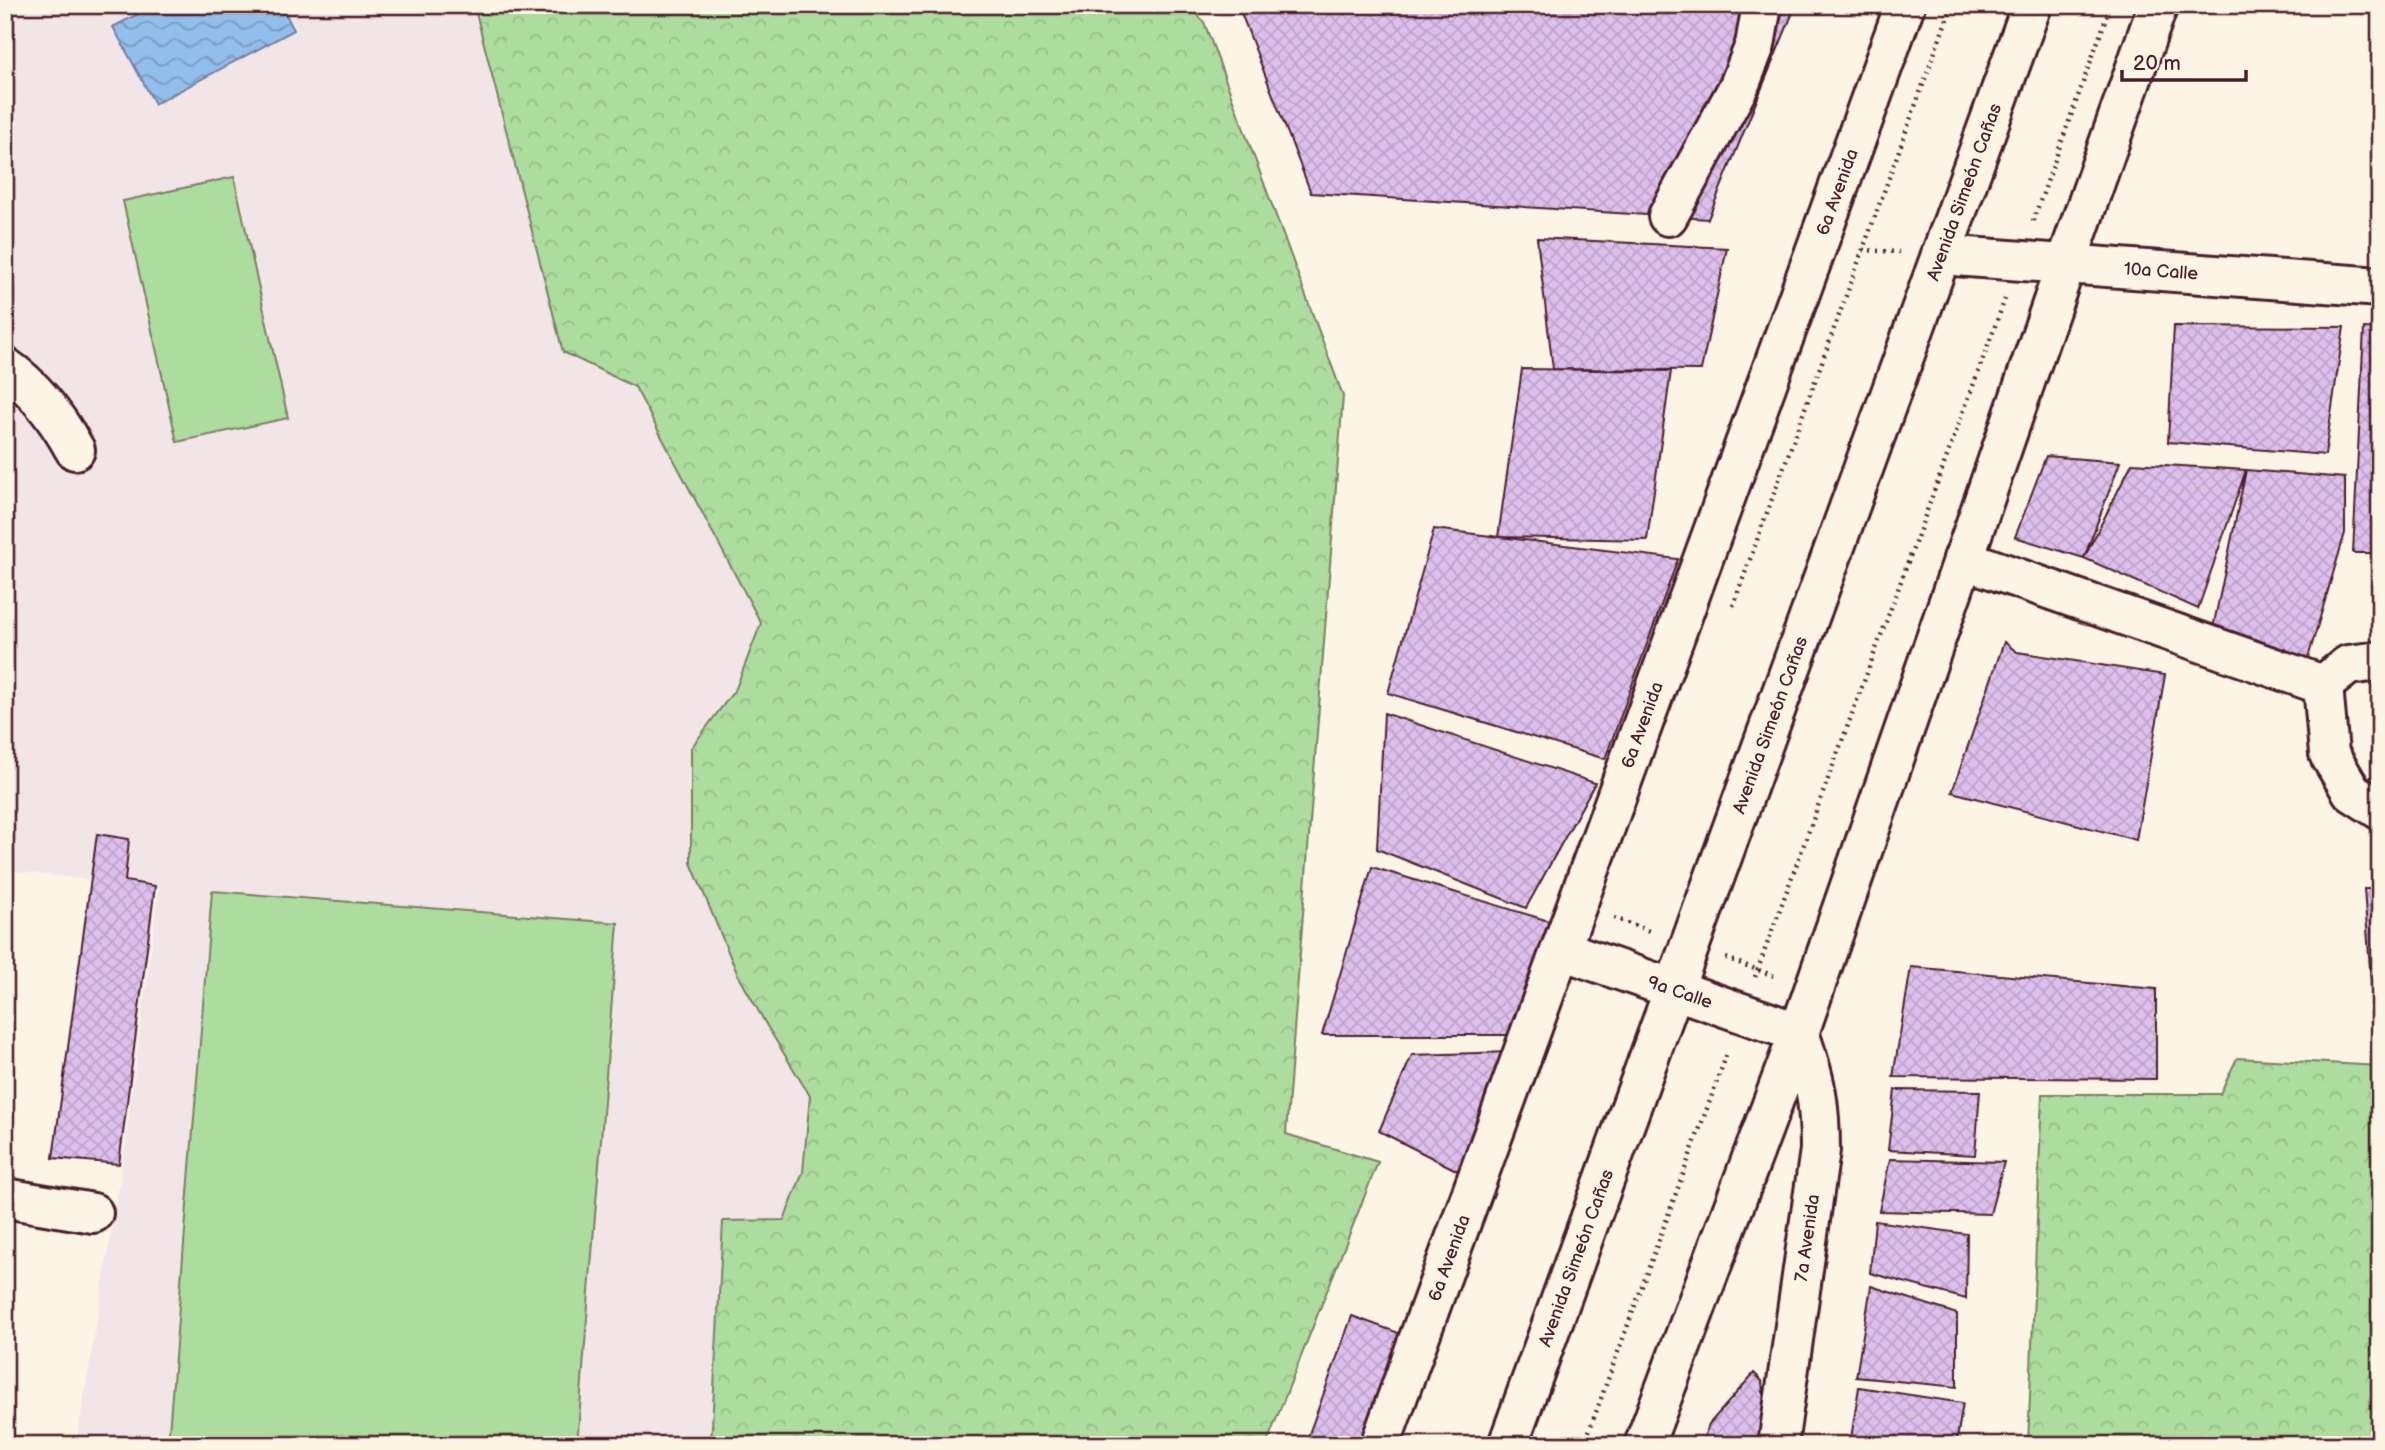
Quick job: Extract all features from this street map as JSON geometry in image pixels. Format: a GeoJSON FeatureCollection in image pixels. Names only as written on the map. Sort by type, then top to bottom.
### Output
{"type":"FeatureCollection","features":[{"type":"Feature","properties":{"kind":"street"},"geometry":{"type":"LineString","coordinates":[[1668,216],[1739,86],[1755,45],[1762,5]]}},
{"type":"Feature","properties":{"kind":"street","name":"6a Avenida"},"geometry":{"type":"LineString","coordinates":[[1380,1445],[1905,5]]}},
{"type":"Feature","properties":{"kind":"street","name":"Avenida Simeón Cañas"},"geometry":{"type":"LineString","coordinates":[[1508,1445],[2032,5]]}},
{"type":"Feature","properties":{"kind":"street"},"geometry":{"type":"LineString","coordinates":[[1644,1445],[1799,1033],[2158,5]]}},
{"type":"Feature","properties":{"kind":"street","name":"10a Calle"},"geometry":{"type":"LineString","coordinates":[[1941,255],[2380,287]]}},
{"type":"Feature","properties":{"kind":"street"},"geometry":{"type":"LineString","coordinates":[[5,367],[19,376],[62,426],[75,450]]}},
{"type":"Feature","properties":{"kind":"street"},"geometry":{"type":"LineString","coordinates":[[1963,559],[2323,685]]}},
{"type":"Feature","properties":{"kind":"street"},"geometry":{"type":"LineString","coordinates":[[2323,685],[2348,664],[2380,661]]}},
{"type":"Feature","properties":{"kind":"street"},"geometry":{"type":"LineString","coordinates":[[2323,685],[2329,754],[2352,792],[2380,810]]}},
{"type":"Feature","properties":{"kind":"street","name":"9a Calle"},"geometry":{"type":"LineString","coordinates":[[1562,950],[1799,1033]]}},
{"type":"Feature","properties":{"kind":"street","name":"7a Avenida"},"geometry":{"type":"LineString","coordinates":[[1778,1445],[1820,1150],[1820,1110],[1814,1077],[1799,1033]]}},
{"type":"Feature","properties":{"kind":"street"},"geometry":{"type":"LineString","coordinates":[[5,1198],[93,1213]]}},
{"type":"Feature","properties":{"kind":"path"},"geometry":{"type":"LineString","coordinates":[[1584,1445],[2111,5]]}},
{"type":"Feature","properties":{"kind":"shaded area"},"geometry":{"type":"Polygon","coordinates":[[[5,5],[474,5],[563,352],[635,387],[761,623],[736,688],[691,748],[691,863],[737,973],[811,1096],[803,1172],[784,1220],[723,1221],[711,1445],[76,1445],[121,1174],[159,888],[5,870],[5,5]]]}},
{"type":"Feature","properties":{"kind":"green space"},"geometry":{"type":"Polygon","coordinates":[[[474,5],[1189,5],[1204,22],[1343,396],[1286,1134],[1378,1162],[1266,1445],[711,1445],[723,1221],[784,1220],[803,1172],[810,1096],[737,973],[691,863],[691,748],[736,688],[761,623],[635,387],[563,352],[474,5]]]}},
{"type":"Feature","properties":{"kind":"green space"},"geometry":{"type":"Polygon","coordinates":[[[234,177],[288,418],[177,442],[123,201],[234,177]]]}},
{"type":"Feature","properties":{"kind":"green space"},"geometry":{"type":"Polygon","coordinates":[[[212,891],[618,923],[577,1445],[168,1445],[212,891]]]}},
{"type":"Feature","properties":{"kind":"green space"},"geometry":{"type":"Polygon","coordinates":[[[2237,1058],[2380,1066],[2380,1445],[2028,1445],[2042,1094],[2220,1094],[2237,1058]]]}},
{"type":"Feature","properties":{"kind":"water"},"geometry":{"type":"Polygon","coordinates":[[[155,5],[281,5],[294,30],[155,104],[113,27],[155,5]]]}},
{"type":"Feature","properties":{"kind":"building"},"geometry":{"type":"Polygon","coordinates":[[[1238,5],[1796,5],[1708,219],[1311,193],[1238,5]]]}},
{"type":"Feature","properties":{"kind":"building"},"geometry":{"type":"Polygon","coordinates":[[[1537,238],[1727,248],[1701,370],[1553,369],[1537,238]]]}},
{"type":"Feature","properties":{"kind":"building"},"geometry":{"type":"Polygon","coordinates":[[[2174,326],[2344,327],[2325,455],[2168,442],[2174,326]]]}},
{"type":"Feature","properties":{"kind":"building"},"geometry":{"type":"Polygon","coordinates":[[[2364,328],[2380,329],[2380,553],[2353,553],[2364,328]]]}},
{"type":"Feature","properties":{"kind":"building"},"geometry":{"type":"Polygon","coordinates":[[[1522,369],[1671,371],[1647,540],[1498,537],[1522,369]]]}},
{"type":"Feature","properties":{"kind":"building"},"geometry":{"type":"Polygon","coordinates":[[[2046,456],[2120,462],[2084,558],[2015,537],[2046,456]]]}},
{"type":"Feature","properties":{"kind":"building"},"geometry":{"type":"Polygon","coordinates":[[[2132,463],[2246,470],[2198,609],[2084,558],[2132,463]]]}},
{"type":"Feature","properties":{"kind":"building"},"geometry":{"type":"Polygon","coordinates":[[[2246,470],[2345,478],[2345,533],[2308,658],[2213,628],[2246,470]]]}},
{"type":"Feature","properties":{"kind":"building"},"geometry":{"type":"Polygon","coordinates":[[[5,517],[14,518],[5,587],[5,517]]]}},
{"type":"Feature","properties":{"kind":"building"},"geometry":{"type":"Polygon","coordinates":[[[1434,529],[1678,559],[1605,759],[1388,693],[1434,529]]]}},
{"type":"Feature","properties":{"kind":"building"},"geometry":{"type":"Polygon","coordinates":[[[2004,642],[2017,652],[2165,675],[2136,840],[1952,792],[2004,642]]]}},
{"type":"Feature","properties":{"kind":"building"},"geometry":{"type":"Polygon","coordinates":[[[1384,713],[1595,783],[1526,908],[1377,849],[1384,713]]]}},
{"type":"Feature","properties":{"kind":"building"},"geometry":{"type":"Polygon","coordinates":[[[97,834],[129,839],[125,881],[155,886],[119,1164],[53,1158],[97,834]]]}},
{"type":"Feature","properties":{"kind":"building"},"geometry":{"type":"Polygon","coordinates":[[[1372,867],[1552,922],[1519,1035],[1322,1035],[1372,867]]]}},
{"type":"Feature","properties":{"kind":"building"},"geometry":{"type":"Polygon","coordinates":[[[2364,889],[2380,889],[2380,1009],[2373,1008],[2364,889]]]}},
{"type":"Feature","properties":{"kind":"building"},"geometry":{"type":"Polygon","coordinates":[[[1911,967],[2156,989],[2156,1079],[1893,1077],[1911,967]]]}},
{"type":"Feature","properties":{"kind":"building"},"geometry":{"type":"Polygon","coordinates":[[[1511,1052],[1464,1174],[1379,1131],[1412,1055],[1511,1052]]]}},
{"type":"Feature","properties":{"kind":"building"},"geometry":{"type":"Polygon","coordinates":[[[1895,1090],[1980,1091],[1975,1155],[1888,1150],[1895,1090]]]}},
{"type":"Feature","properties":{"kind":"building"},"geometry":{"type":"Polygon","coordinates":[[[1890,1159],[2004,1162],[1990,1214],[1879,1211],[1890,1159]]]}},
{"type":"Feature","properties":{"kind":"building"},"geometry":{"type":"Polygon","coordinates":[[[1875,1221],[1967,1234],[1966,1299],[1870,1273],[1875,1221]]]}},
{"type":"Feature","properties":{"kind":"building"},"geometry":{"type":"Polygon","coordinates":[[[1871,1286],[1957,1314],[1957,1387],[1856,1377],[1871,1286]]]}},
{"type":"Feature","properties":{"kind":"building"},"geometry":{"type":"Polygon","coordinates":[[[1352,1316],[1407,1336],[1369,1445],[1305,1445],[1352,1316]]]}},
{"type":"Feature","properties":{"kind":"building"},"geometry":{"type":"Polygon","coordinates":[[[1754,1373],[1762,1381],[1766,1422],[1763,1445],[1701,1445],[1709,1424],[1754,1373]]]}},
{"type":"Feature","properties":{"kind":"building"},"geometry":{"type":"Polygon","coordinates":[[[1859,1387],[1963,1403],[1956,1445],[1850,1445],[1859,1387]]]}}]}
